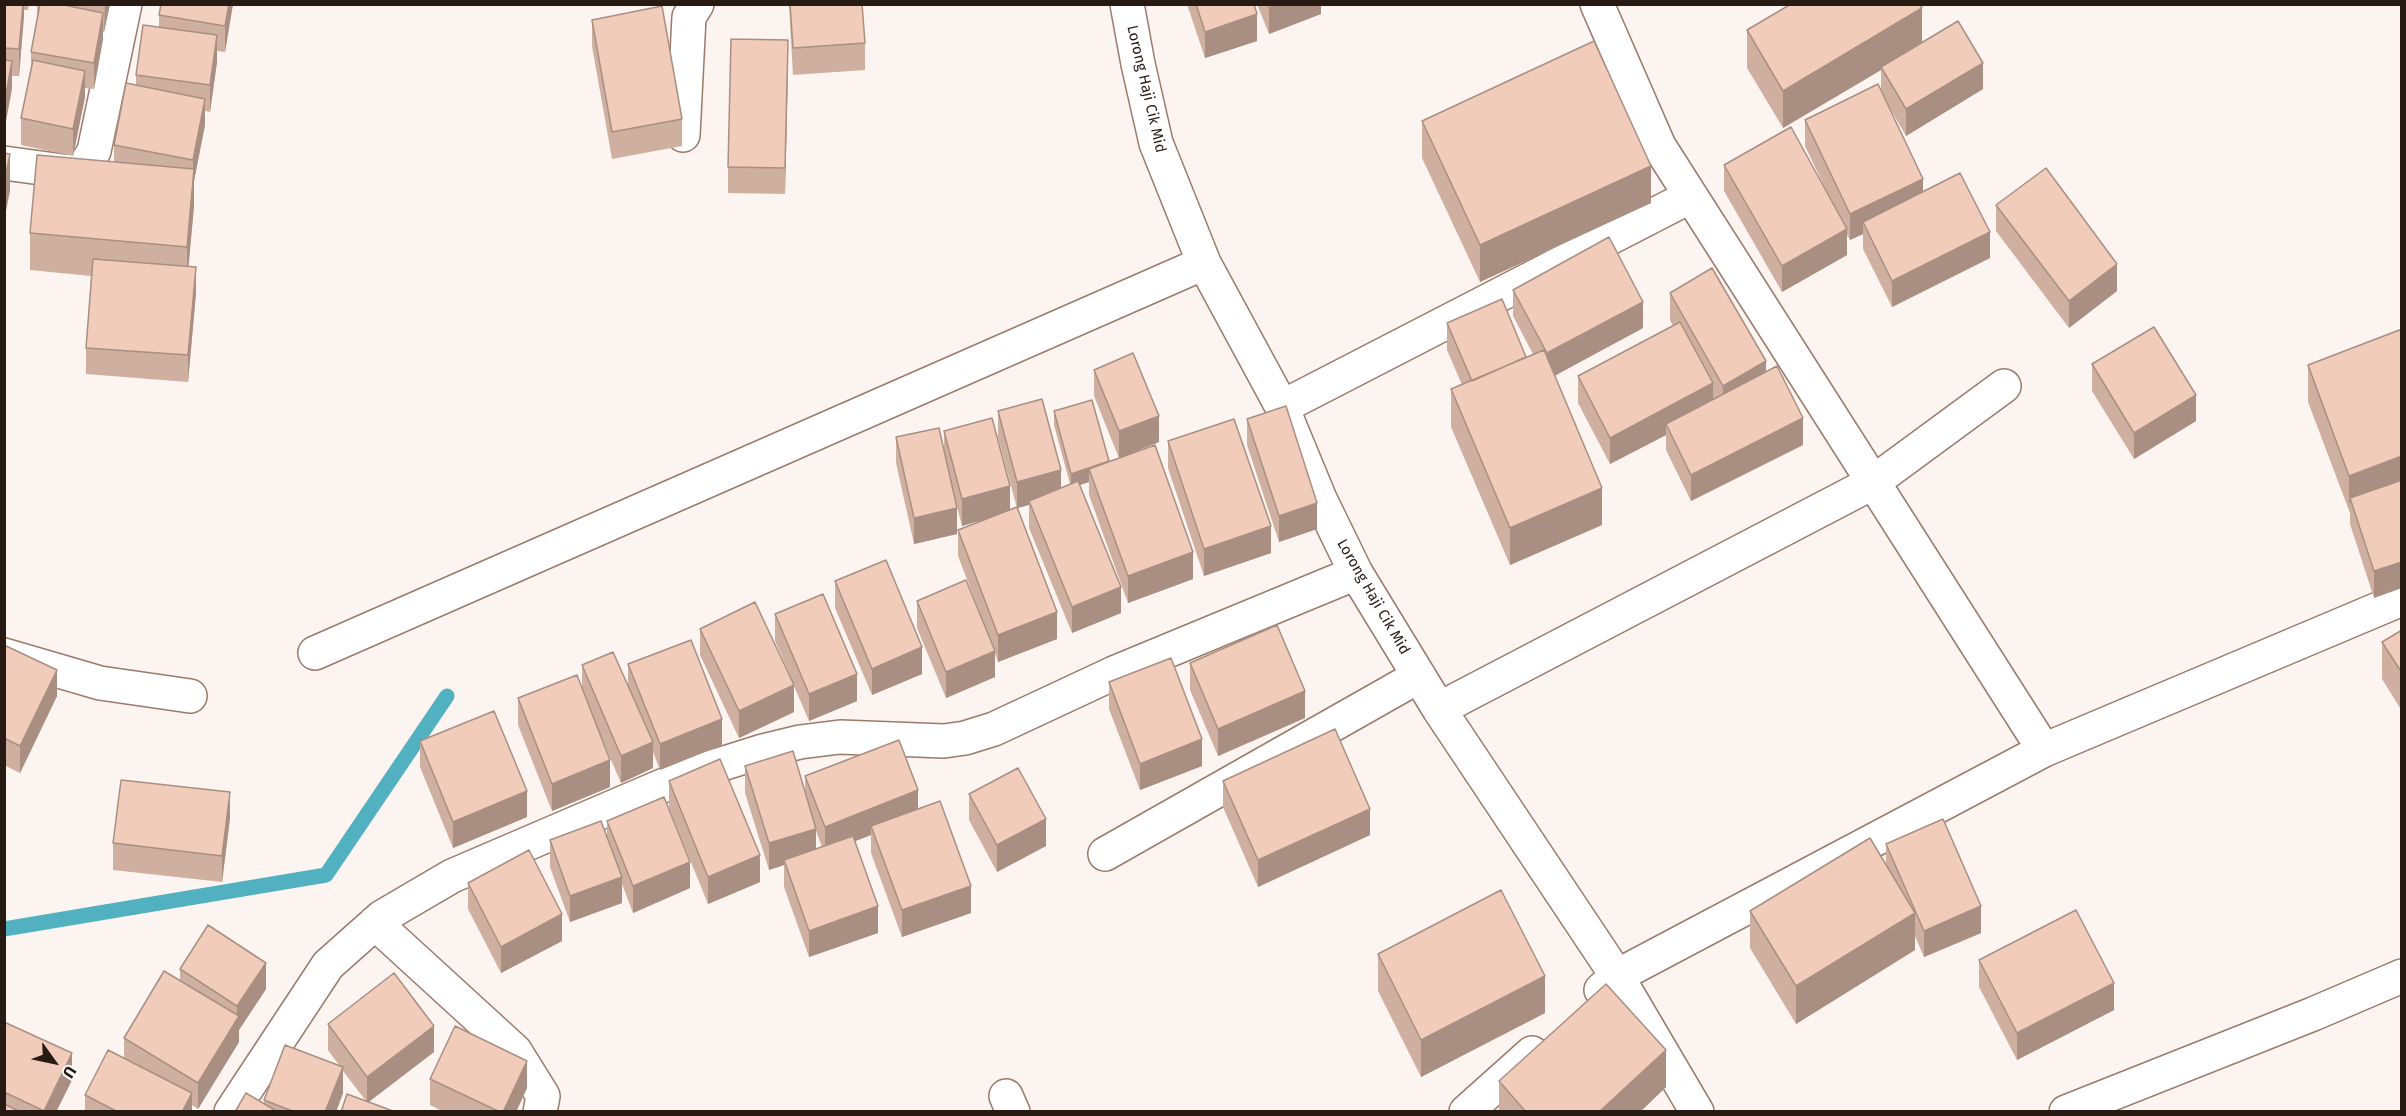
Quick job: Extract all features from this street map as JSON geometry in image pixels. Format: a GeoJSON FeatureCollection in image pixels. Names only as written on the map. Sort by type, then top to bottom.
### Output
{"type":"FeatureCollection","features":[{"type":"Feature","properties":{"kind":"street"},"geometry":{"type":"LineString","coordinates":[[4,163],[70,172],[81,168],[88,161],[94,151],[125,4]]}},
{"type":"Feature","properties":{"kind":"street"},"geometry":{"type":"LineString","coordinates":[[683,135],[689,17],[697,4]]}},
{"type":"Feature","properties":{"kind":"street","name":"Lorong Haji Cik Mid"},"geometry":{"type":"LineString","coordinates":[[1127,4],[1156,143],[1204,262],[1282,406],[1320,499],[1356,573],[1439,709],[1617,976],[1697,1112]]}},
{"type":"Feature","properties":{"kind":"street"},"geometry":{"type":"LineString","coordinates":[[1598,4],[1659,146],[2044,750]]}},
{"type":"Feature","properties":{"kind":"street"},"geometry":{"type":"LineString","coordinates":[[1282,406],[1691,196]]}},
{"type":"Feature","properties":{"kind":"street"},"geometry":{"type":"LineString","coordinates":[[315,653],[1204,262]]}},
{"type":"Feature","properties":{"kind":"street"},"geometry":{"type":"LineString","coordinates":[[1439,709],[1872,483],[2004,386]]}},
{"type":"Feature","properties":{"kind":"street"},"geometry":{"type":"LineString","coordinates":[[231,1112],[328,965],[378,920],[452,876],[690,774],[763,751],[840,736],[944,741],[965,738],[994,729],[1113,673],[1356,573]]}},
{"type":"Feature","properties":{"kind":"street"},"geometry":{"type":"LineString","coordinates":[[1582,1007],[1617,976],[2044,750],[2402,599]]}},
{"type":"Feature","properties":{"kind":"street"},"geometry":{"type":"LineString","coordinates":[[4,655],[100,683],[190,696]]}},
{"type":"Feature","properties":{"kind":"street"},"geometry":{"type":"LineString","coordinates":[[1105,854],[1419,676]]}},
{"type":"Feature","properties":{"kind":"street"},"geometry":{"type":"LineString","coordinates":[[378,920],[515,1051],[543,1096],[540,1112]]}},
{"type":"Feature","properties":{"kind":"street"},"geometry":{"type":"LineString","coordinates":[[2066,1112],[2313,1014],[2402,976]]}},
{"type":"Feature","properties":{"kind":"street"},"geometry":{"type":"LineString","coordinates":[[1466,1112],[1556,1031]]}},
{"type":"Feature","properties":{"kind":"building"},"geometry":{"type":"Polygon","coordinates":[[[4,4],[23,4],[19,49],[4,48],[4,4]]]}},
{"type":"Feature","properties":{"kind":"building"},"geometry":{"type":"Polygon","coordinates":[[[40,4],[59,4],[103,13],[94,63],[31,52],[40,4]]]}},
{"type":"Feature","properties":{"kind":"building"},"geometry":{"type":"Polygon","coordinates":[[[161,4],[229,4],[225,26],[159,15],[161,4]]]}},
{"type":"Feature","properties":{"kind":"building"},"geometry":{"type":"Polygon","coordinates":[[[790,4],[862,4],[865,43],[793,48],[790,4]]]}},
{"type":"Feature","properties":{"kind":"building"},"geometry":{"type":"Polygon","coordinates":[[[1196,4],[1254,4],[1257,14],[1205,32],[1196,4]]]}},
{"type":"Feature","properties":{"kind":"building"},"geometry":{"type":"Polygon","coordinates":[[[1791,4],[1919,4],[1922,8],[1783,91],[1747,30],[1791,4]]]}},
{"type":"Feature","properties":{"kind":"building"},"geometry":{"type":"Polygon","coordinates":[[[662,6],[682,119],[612,132],[592,20],[662,6]]]}},
{"type":"Feature","properties":{"kind":"building"},"geometry":{"type":"Polygon","coordinates":[[[1958,21],[1983,63],[1906,109],[1881,67],[1958,21]]]}},
{"type":"Feature","properties":{"kind":"building"},"geometry":{"type":"Polygon","coordinates":[[[143,25],[217,35],[210,85],[136,75],[143,25]]]}},
{"type":"Feature","properties":{"kind":"building"},"geometry":{"type":"Polygon","coordinates":[[[731,39],[788,40],[785,168],[728,167],[731,39]]]}},
{"type":"Feature","properties":{"kind":"building"},"geometry":{"type":"Polygon","coordinates":[[[1594,41],[1651,166],[1480,245],[1422,121],[1594,41]]]}},
{"type":"Feature","properties":{"kind":"building"},"geometry":{"type":"Polygon","coordinates":[[[4,60],[12,61],[4,105],[4,60]]]}},
{"type":"Feature","properties":{"kind":"building"},"geometry":{"type":"Polygon","coordinates":[[[33,60],[85,71],[73,129],[21,118],[33,60]]]}},
{"type":"Feature","properties":{"kind":"building"},"geometry":{"type":"Polygon","coordinates":[[[126,83],[205,99],[193,160],[114,145],[126,83]]]}},
{"type":"Feature","properties":{"kind":"building"},"geometry":{"type":"Polygon","coordinates":[[[1878,84],[1923,179],[1850,214],[1805,120],[1878,84]]]}},
{"type":"Feature","properties":{"kind":"building"},"geometry":{"type":"Polygon","coordinates":[[[1791,127],[1847,229],[1782,266],[1724,165],[1791,127]]]}},
{"type":"Feature","properties":{"kind":"building"},"geometry":{"type":"Polygon","coordinates":[[[4,153],[10,154],[4,184],[4,153]]]}},
{"type":"Feature","properties":{"kind":"building"},"geometry":{"type":"Polygon","coordinates":[[[37,155],[194,169],[187,247],[30,233],[37,155]]]}},
{"type":"Feature","properties":{"kind":"building"},"geometry":{"type":"Polygon","coordinates":[[[2046,168],[2117,264],[2069,301],[1996,205],[2046,168]]]}},
{"type":"Feature","properties":{"kind":"building"},"geometry":{"type":"Polygon","coordinates":[[[1960,173],[1990,232],[1892,281],[1863,222],[1960,173]]]}},
{"type":"Feature","properties":{"kind":"building"},"geometry":{"type":"Polygon","coordinates":[[[1609,237],[1643,302],[1547,353],[1513,290],[1609,237]]]}},
{"type":"Feature","properties":{"kind":"building"},"geometry":{"type":"Polygon","coordinates":[[[93,259],[196,267],[188,355],[86,348],[93,259]]]}},
{"type":"Feature","properties":{"kind":"building"},"geometry":{"type":"Polygon","coordinates":[[[1712,268],[1766,361],[1723,386],[1670,293],[1712,268]]]}},
{"type":"Feature","properties":{"kind":"building"},"geometry":{"type":"Polygon","coordinates":[[[1502,299],[1526,357],[1472,381],[1447,323],[1502,299]]]}},
{"type":"Feature","properties":{"kind":"building"},"geometry":{"type":"Polygon","coordinates":[[[1680,322],[1713,383],[1610,438],[1578,376],[1680,322]]]}},
{"type":"Feature","properties":{"kind":"building"},"geometry":{"type":"Polygon","coordinates":[[[2154,327],[2196,395],[2134,433],[2092,364],[2154,327]]]}},
{"type":"Feature","properties":{"kind":"building"},"geometry":{"type":"Polygon","coordinates":[[[2402,329],[2402,456],[2349,476],[2308,365],[2402,329]]]}},
{"type":"Feature","properties":{"kind":"building"},"geometry":{"type":"Polygon","coordinates":[[[1544,350],[1602,488],[1510,528],[1451,389],[1544,350]]]}},
{"type":"Feature","properties":{"kind":"building"},"geometry":{"type":"Polygon","coordinates":[[[1133,353],[1159,416],[1119,431],[1094,370],[1133,353]]]}},
{"type":"Feature","properties":{"kind":"building"},"geometry":{"type":"Polygon","coordinates":[[[1777,366],[1803,418],[1691,475],[1666,424],[1777,366]]]}},
{"type":"Feature","properties":{"kind":"building"},"geometry":{"type":"Polygon","coordinates":[[[1042,399],[1061,470],[1017,482],[998,411],[1042,399]]]}},
{"type":"Feature","properties":{"kind":"building"},"geometry":{"type":"Polygon","coordinates":[[[1092,400],[1109,461],[1071,474],[1054,411],[1092,400]]]}},
{"type":"Feature","properties":{"kind":"building"},"geometry":{"type":"Polygon","coordinates":[[[1286,406],[1317,503],[1279,516],[1247,419],[1286,406]]]}},
{"type":"Feature","properties":{"kind":"building"},"geometry":{"type":"Polygon","coordinates":[[[992,418],[1010,486],[962,499],[944,431],[992,418]]]}},
{"type":"Feature","properties":{"kind":"building"},"geometry":{"type":"Polygon","coordinates":[[[1234,419],[1271,526],[1204,549],[1168,441],[1234,419]]]}},
{"type":"Feature","properties":{"kind":"building"},"geometry":{"type":"Polygon","coordinates":[[[939,428],[957,508],[914,518],[896,437],[939,428]]]}},
{"type":"Feature","properties":{"kind":"building"},"geometry":{"type":"Polygon","coordinates":[[[1155,445],[1193,552],[1128,576],[1089,469],[1155,445]]]}},
{"type":"Feature","properties":{"kind":"building"},"geometry":{"type":"Polygon","coordinates":[[[2402,480],[2402,562],[2374,571],[2350,498],[2402,480]]]}},
{"type":"Feature","properties":{"kind":"building"},"geometry":{"type":"Polygon","coordinates":[[[1078,481],[1121,587],[1072,607],[1029,501],[1078,481]]]}},
{"type":"Feature","properties":{"kind":"building"},"geometry":{"type":"Polygon","coordinates":[[[1017,507],[1057,612],[998,635],[958,530],[1017,507]]]}},
{"type":"Feature","properties":{"kind":"building"},"geometry":{"type":"Polygon","coordinates":[[[886,560],[922,647],[872,669],[835,581],[886,560]]]}},
{"type":"Feature","properties":{"kind":"building"},"geometry":{"type":"Polygon","coordinates":[[[966,580],[995,651],[946,672],[917,601],[966,580]]]}},
{"type":"Feature","properties":{"kind":"building"},"geometry":{"type":"Polygon","coordinates":[[[823,594],[857,674],[809,694],[775,614],[823,594]]]}},
{"type":"Feature","properties":{"kind":"building"},"geometry":{"type":"Polygon","coordinates":[[[755,602],[794,685],[739,711],[700,629],[755,602]]]}},
{"type":"Feature","properties":{"kind":"building"},"geometry":{"type":"Polygon","coordinates":[[[1277,625],[1305,691],[1218,729],[1190,663],[1277,625]]]}},
{"type":"Feature","properties":{"kind":"building"},"geometry":{"type":"Polygon","coordinates":[[[2402,630],[2402,673],[2382,642],[2402,630]]]}},
{"type":"Feature","properties":{"kind":"building"},"geometry":{"type":"Polygon","coordinates":[[[691,640],[722,719],[660,744],[628,664],[691,640]]]}},
{"type":"Feature","properties":{"kind":"building"},"geometry":{"type":"Polygon","coordinates":[[[4,645],[57,670],[20,746],[4,738],[4,645]]]}},
{"type":"Feature","properties":{"kind":"building"},"geometry":{"type":"Polygon","coordinates":[[[613,652],[653,742],[621,756],[582,665],[613,652]]]}},
{"type":"Feature","properties":{"kind":"building"},"geometry":{"type":"Polygon","coordinates":[[[1171,658],[1202,739],[1140,764],[1109,682],[1171,658]]]}},
{"type":"Feature","properties":{"kind":"building"},"geometry":{"type":"Polygon","coordinates":[[[577,675],[610,760],[552,784],[518,698],[577,675]]]}},
{"type":"Feature","properties":{"kind":"building"},"geometry":{"type":"Polygon","coordinates":[[[494,711],[527,791],[453,822],[420,741],[494,711]]]}},
{"type":"Feature","properties":{"kind":"building"},"geometry":{"type":"Polygon","coordinates":[[[1335,729],[1370,809],[1258,860],[1223,781],[1335,729]]]}},
{"type":"Feature","properties":{"kind":"building"},"geometry":{"type":"Polygon","coordinates":[[[899,740],[918,790],[825,827],[805,776],[899,740]]]}},
{"type":"Feature","properties":{"kind":"building"},"geometry":{"type":"Polygon","coordinates":[[[793,751],[816,829],[769,843],[745,766],[793,751]]]}},
{"type":"Feature","properties":{"kind":"building"},"geometry":{"type":"Polygon","coordinates":[[[720,759],[760,855],[708,877],[669,781],[720,759]]]}},
{"type":"Feature","properties":{"kind":"building"},"geometry":{"type":"Polygon","coordinates":[[[1018,768],[1046,819],[997,845],[969,794],[1018,768]]]}},
{"type":"Feature","properties":{"kind":"building"},"geometry":{"type":"Polygon","coordinates":[[[121,780],[230,792],[222,856],[113,843],[121,780]]]}},
{"type":"Feature","properties":{"kind":"building"},"geometry":{"type":"Polygon","coordinates":[[[664,797],[690,862],[633,886],[607,821],[664,797]]]}},
{"type":"Feature","properties":{"kind":"building"},"geometry":{"type":"Polygon","coordinates":[[[940,801],[971,886],[902,910],[871,826],[940,801]]]}},
{"type":"Feature","properties":{"kind":"building"},"geometry":{"type":"Polygon","coordinates":[[[1943,819],[1981,906],[1924,931],[1886,844],[1943,819]]]}},
{"type":"Feature","properties":{"kind":"building"},"geometry":{"type":"Polygon","coordinates":[[[601,821],[622,877],[570,896],[550,840],[601,821]]]}},
{"type":"Feature","properties":{"kind":"building"},"geometry":{"type":"Polygon","coordinates":[[[853,836],[878,906],[809,931],[784,860],[853,836]]]}},
{"type":"Feature","properties":{"kind":"building"},"geometry":{"type":"Polygon","coordinates":[[[1870,838],[1915,913],[1796,986],[1750,911],[1870,838]]]}},
{"type":"Feature","properties":{"kind":"building"},"geometry":{"type":"Polygon","coordinates":[[[529,850],[562,914],[501,947],[468,883],[529,850]]]}},
{"type":"Feature","properties":{"kind":"building"},"geometry":{"type":"Polygon","coordinates":[[[1501,890],[1545,976],[1421,1040],[1378,954],[1501,890]]]}},
{"type":"Feature","properties":{"kind":"building"},"geometry":{"type":"Polygon","coordinates":[[[2076,910],[2114,983],[2017,1033],[1979,960],[2076,910]]]}},
{"type":"Feature","properties":{"kind":"building"},"geometry":{"type":"Polygon","coordinates":[[[208,925],[266,963],[237,1006],[180,969],[208,925]]]}},
{"type":"Feature","properties":{"kind":"building"},"geometry":{"type":"Polygon","coordinates":[[[164,971],[239,1016],[198,1083],[124,1038],[164,971]]]}},
{"type":"Feature","properties":{"kind":"building"},"geometry":{"type":"Polygon","coordinates":[[[394,973],[434,1026],[367,1077],[328,1024],[394,973]]]}},
{"type":"Feature","properties":{"kind":"building"},"geometry":{"type":"Polygon","coordinates":[[[1606,984],[1666,1050],[1599,1112],[1526,1112],[1499,1081],[1606,984]]]}},
{"type":"Feature","properties":{"kind":"building"},"geometry":{"type":"Polygon","coordinates":[[[4,1022],[72,1053],[44,1111],[4,1092],[4,1022]]]}},
{"type":"Feature","properties":{"kind":"building"},"geometry":{"type":"Polygon","coordinates":[[[455,1026],[527,1061],[503,1112],[430,1079],[455,1026]]]}},
{"type":"Feature","properties":{"kind":"building"},"geometry":{"type":"Polygon","coordinates":[[[285,1045],[343,1067],[325,1112],[295,1112],[264,1100],[285,1045]]]}},
{"type":"Feature","properties":{"kind":"building"},"geometry":{"type":"Polygon","coordinates":[[[108,1050],[192,1093],[182,1112],[118,1112],[85,1095],[108,1050]]]}},
{"type":"Feature","properties":{"kind":"building"},"geometry":{"type":"Polygon","coordinates":[[[246,1093],[278,1112],[235,1112],[246,1093]]]}},
{"type":"Feature","properties":{"kind":"building"},"geometry":{"type":"Polygon","coordinates":[[[347,1094],[393,1111],[393,1112],[341,1112],[347,1094]]]}},
{"type":"Feature","properties":{"kind":"building"},"geometry":{"type":"Polygon","coordinates":[[[4,1104],[21,1112],[4,1112],[4,1104]]]}},
{"type":"Feature","properties":{"kind":"waterway"},"geometry":{"type":"LineString","coordinates":[[4,929],[326,875],[447,696]]}}]}
